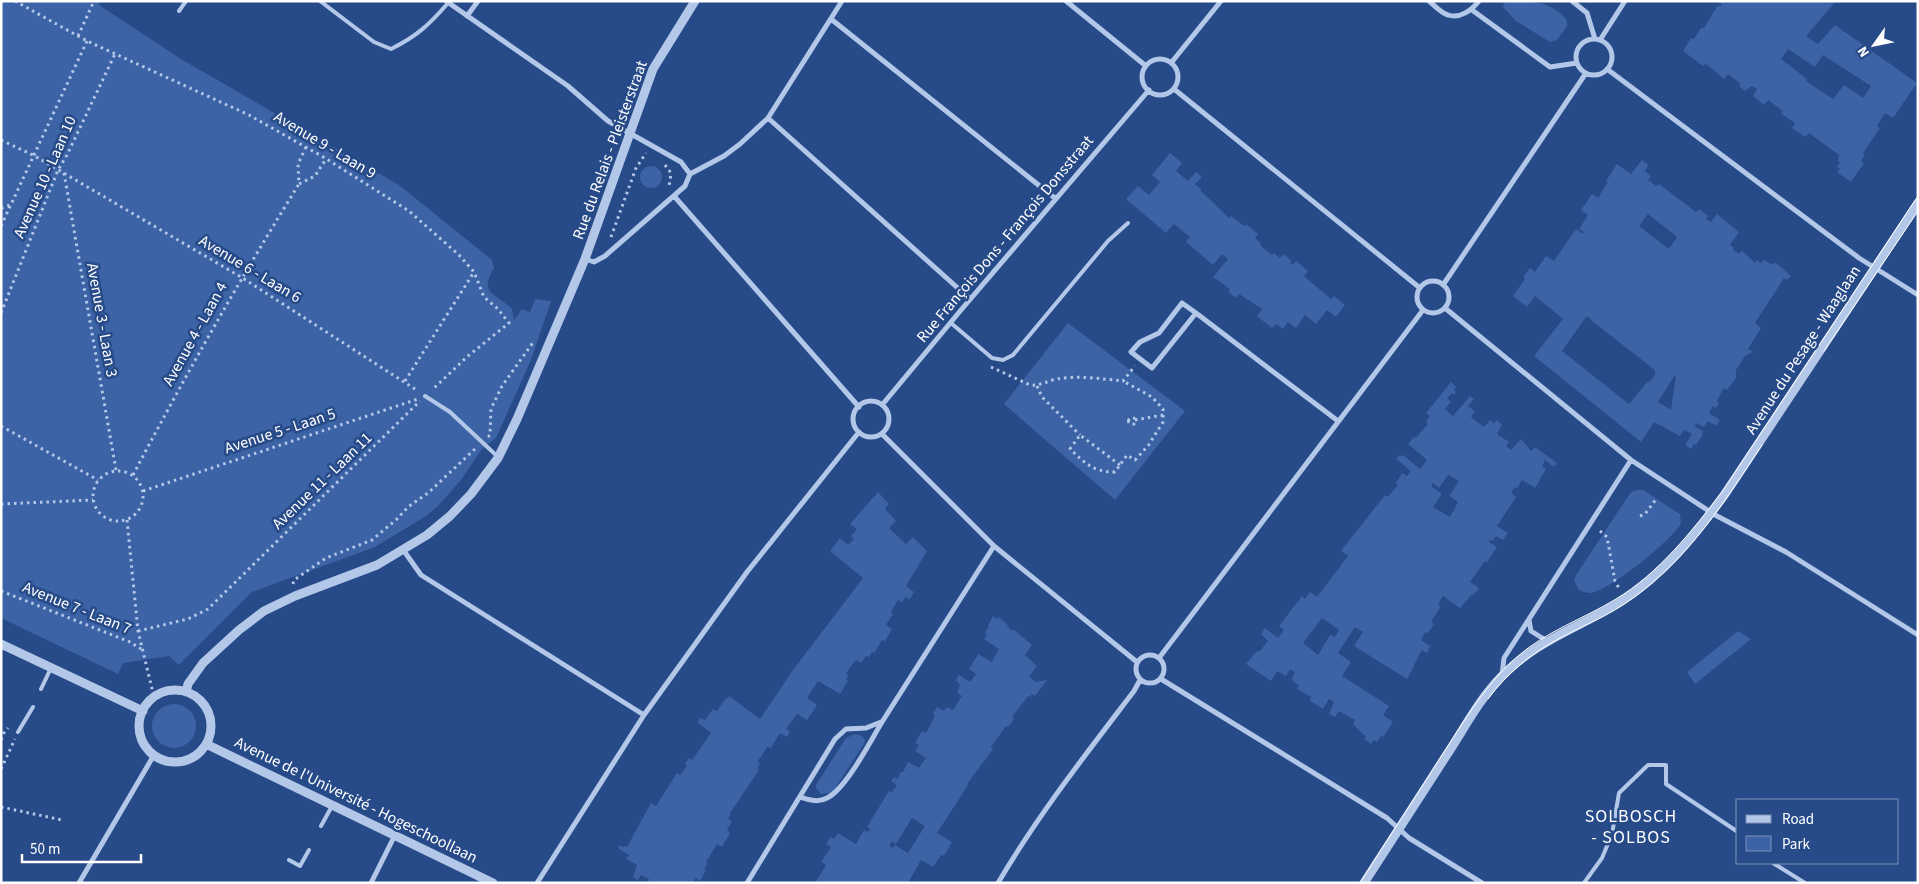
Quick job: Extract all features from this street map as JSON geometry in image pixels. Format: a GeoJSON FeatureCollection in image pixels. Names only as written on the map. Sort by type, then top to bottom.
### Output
{"type":"FeatureCollection","features":[{"type":"Feature","properties":{"kind":"street"},"geometry":{"type":"LineString","coordinates":[[467,16],[478,1]]}},
{"type":"Feature","properties":{"kind":"street","name":"Rue du Relais - Pleisterstraat"},"geometry":{"type":"LineString","coordinates":[[186,692],[188,684],[203,663],[239,630],[264,611],[295,596],[377,565],[404,551],[427,535],[450,516],[471,494],[498,458],[517,419],[585,259],[653,69],[695,1]]}},
{"type":"Feature","properties":{"kind":"street"},"geometry":{"type":"LineString","coordinates":[[585,259],[594,262],[605,256],[685,186],[690,174],[735,148],[768,118],[842,1]]}},
{"type":"Feature","properties":{"kind":"street"},"geometry":{"type":"LineString","coordinates":[[1066,1],[1146,66]]}},
{"type":"Feature","properties":{"kind":"street"},"geometry":{"type":"LineString","coordinates":[[1171,63],[1221,1]]}},
{"type":"Feature","properties":{"kind":"street"},"geometry":{"type":"LineString","coordinates":[[1429,1],[1447,15],[1457,16],[1472,10],[1479,1]]}},
{"type":"Feature","properties":{"kind":"street"},"geometry":{"type":"LineString","coordinates":[[1572,1],[1587,13],[1597,40]]}},
{"type":"Feature","properties":{"kind":"street"},"geometry":{"type":"LineString","coordinates":[[1597,40],[1626,1]]}},
{"type":"Feature","properties":{"kind":"street"},"geometry":{"type":"LineString","coordinates":[[447,2],[568,86],[608,121],[681,162],[690,174]]}},
{"type":"Feature","properties":{"kind":"street"},"geometry":{"type":"LineString","coordinates":[[1472,10],[1550,67],[1577,63]]}},
{"type":"Feature","properties":{"kind":"street"},"geometry":{"type":"LineString","coordinates":[[831,19],[1056,199]]}},
{"type":"Feature","properties":{"kind":"street"},"geometry":{"type":"LineString","coordinates":[[1597,40],[1607,45],[1612,53],[1611,62],[1607,69],[1597,75],[1586,73],[1577,63],[1576,54],[1580,46],[1586,41],[1597,40]]}},
{"type":"Feature","properties":{"kind":"street"},"geometry":{"type":"LineString","coordinates":[[1158,59],[1171,63],[1176,68],[1178,75],[1178,82],[1174,89],[1162,95],[1148,90],[1142,79],[1146,66],[1158,59]]}},
{"type":"Feature","properties":{"kind":"street"},"geometry":{"type":"LineString","coordinates":[[1607,69],[1874,268],[1918,295]]}},
{"type":"Feature","properties":{"kind":"street"},"geometry":{"type":"LineString","coordinates":[[1443,285],[1586,73]]}},
{"type":"Feature","properties":{"kind":"street"},"geometry":{"type":"LineString","coordinates":[[1174,89],[1420,288]]}},
{"type":"Feature","properties":{"kind":"street","name":"Rue François Dons - François Donsstraat"},"geometry":{"type":"LineString","coordinates":[[882,405],[1148,90]]}},
{"type":"Feature","properties":{"kind":"street"},"geometry":{"type":"LineString","coordinates":[[768,118],[970,299]]}},
{"type":"Feature","properties":{"kind":"street"},"geometry":{"type":"LineString","coordinates":[[674,196],[859,406]]}},
{"type":"Feature","properties":{"kind":"street","name":"Avenue du Pesage - Waaglaan"},"geometry":{"type":"LineString","coordinates":[[1364,883],[1479,705],[1502,676],[1531,651],[1605,610],[1638,589],[1657,573],[1682,547],[1711,512],[1918,203]]}},
{"type":"Feature","properties":{"kind":"street"},"geometry":{"type":"LineString","coordinates":[[1428,282],[1443,285],[1448,296],[1445,308],[1436,313],[1423,310],[1419,306],[1417,297],[1420,288],[1428,282]]}},
{"type":"Feature","properties":{"kind":"street"},"geometry":{"type":"LineString","coordinates":[[1196,313],[1152,368],[1131,352],[1140,342],[1159,333],[1182,303],[1196,313],[1338,421]]}},
{"type":"Feature","properties":{"kind":"street"},"geometry":{"type":"LineString","coordinates":[[1445,308],[1631,460],[1711,512],[1786,552],[1918,635]]}},
{"type":"Feature","properties":{"kind":"street"},"geometry":{"type":"LineString","coordinates":[[1159,658],[1423,310]]}},
{"type":"Feature","properties":{"kind":"street"},"geometry":{"type":"LineString","coordinates":[[868,402],[882,405],[888,414],[889,420],[882,434],[868,437],[859,432],[854,419],[859,406],[868,402]]}},
{"type":"Feature","properties":{"kind":"street"},"geometry":{"type":"LineString","coordinates":[[538,883],[644,715],[747,572],[859,432]]}},
{"type":"Feature","properties":{"kind":"street"},"geometry":{"type":"LineString","coordinates":[[882,434],[994,546],[1137,662]]}},
{"type":"Feature","properties":{"kind":"street"},"geometry":{"type":"LineString","coordinates":[[1502,676],[1504,658],[1631,460]]}},
{"type":"Feature","properties":{"kind":"street"},"geometry":{"type":"LineString","coordinates":[[800,797],[817,801],[828,798],[838,790],[868,747],[994,546]]}},
{"type":"Feature","properties":{"kind":"street"},"geometry":{"type":"LineString","coordinates":[[404,551],[421,575],[644,715]]}},
{"type":"Feature","properties":{"kind":"street"},"geometry":{"type":"LineString","coordinates":[[1529,620],[1531,631],[1547,641]]}},
{"type":"Feature","properties":{"kind":"street"},"geometry":{"type":"LineString","coordinates":[[1,644],[143,711]]}},
{"type":"Feature","properties":{"kind":"street"},"geometry":{"type":"LineString","coordinates":[[1147,655],[1159,658],[1164,668],[1161,679],[1150,684],[1140,680],[1136,674],[1137,662],[1147,655]]}},
{"type":"Feature","properties":{"kind":"street"},"geometry":{"type":"LineString","coordinates":[[1161,679],[1387,818],[1423,847],[1482,883]]}},
{"type":"Feature","properties":{"kind":"street"},"geometry":{"type":"LineString","coordinates":[[998,883],[1023,840],[1134,691],[1140,680]]}},
{"type":"Feature","properties":{"kind":"street"},"geometry":{"type":"LineString","coordinates":[[170,690],[186,692],[201,701],[210,717],[210,735],[206,744],[195,756],[178,762],[162,759],[147,748],[140,730],[143,711],[154,697],[170,690]]}},
{"type":"Feature","properties":{"kind":"street"},"geometry":{"type":"LineString","coordinates":[[747,883],[836,739],[846,729],[866,728],[882,722]]}},
{"type":"Feature","properties":{"kind":"street","name":"Avenue de l'Université - Hogeschoollaan"},"geometry":{"type":"LineString","coordinates":[[206,744],[493,883]]}},
{"type":"Feature","properties":{"kind":"street"},"geometry":{"type":"LineString","coordinates":[[79,883],[154,754]]}},
{"type":"Feature","properties":{"kind":"street"},"geometry":{"type":"LineString","coordinates":[[372,883],[395,835]]}},
{"type":"Feature","properties":{"kind":"lane"},"geometry":{"type":"LineString","coordinates":[[179,11],[186,1]]}},
{"type":"Feature","properties":{"kind":"lane"},"geometry":{"type":"LineString","coordinates":[[320,1],[374,42],[391,49],[413,38],[432,22],[447,2]]}},
{"type":"Feature","properties":{"kind":"lane"},"geometry":{"type":"LineString","coordinates":[[951,322],[992,358],[1003,360],[1013,354],[1108,241],[1128,223]]}},
{"type":"Feature","properties":{"kind":"lane"},"geometry":{"type":"LineString","coordinates":[[425,396],[450,412],[498,458]]}},
{"type":"Feature","properties":{"kind":"lane"},"geometry":{"type":"LineString","coordinates":[[41,689],[51,668]]}},
{"type":"Feature","properties":{"kind":"lane"},"geometry":{"type":"LineString","coordinates":[[18,732],[33,707]]}},
{"type":"Feature","properties":{"kind":"lane"},"geometry":{"type":"LineString","coordinates":[[1584,883],[1602,858],[1612,834],[1619,793],[1648,765],[1666,766],[1666,784],[1736,831]]}},
{"type":"Feature","properties":{"kind":"lane"},"geometry":{"type":"LineString","coordinates":[[322,826],[333,805]]}},
{"type":"Feature","properties":{"kind":"lane"},"geometry":{"type":"LineString","coordinates":[[289,860],[300,866],[309,850]]}},
{"type":"Feature","properties":{"kind":"lane"},"geometry":{"type":"LineString","coordinates":[[1775,864],[1805,883]]}},
{"type":"Feature","properties":{"kind":"path","name":"Avenue 9 - Laan 9"},"geometry":{"type":"LineString","coordinates":[[15,1],[87,41],[249,115],[306,147],[409,211],[460,255],[474,272],[484,298],[498,309],[509,323]]}},
{"type":"Feature","properties":{"kind":"path"},"geometry":{"type":"LineString","coordinates":[[78,36],[94,1]]}},
{"type":"Feature","properties":{"kind":"path"},"geometry":{"type":"LineString","coordinates":[[1,226],[87,41]]}},
{"type":"Feature","properties":{"kind":"path","name":"Avenue 10 - Laan 10"},"geometry":{"type":"LineString","coordinates":[[1,313],[58,170],[115,54]]}},
{"type":"Feature","properties":{"kind":"path","name":"Avenue 6 - Laan 6"},"geometry":{"type":"LineString","coordinates":[[1,140],[33,154],[242,277],[405,381],[425,396]]}},
{"type":"Feature","properties":{"kind":"path"},"geometry":{"type":"LineString","coordinates":[[306,147],[298,164],[300,184],[314,176],[326,159]]}},
{"type":"Feature","properties":{"kind":"path"},"geometry":{"type":"LineString","coordinates":[[616,235],[609,241],[636,168],[649,148]]}},
{"type":"Feature","properties":{"kind":"path"},"geometry":{"type":"LineString","coordinates":[[646,153],[652,157]]}},
{"type":"Feature","properties":{"kind":"path"},"geometry":{"type":"LineString","coordinates":[[659,162],[666,166],[671,173],[669,186],[662,192]]}},
{"type":"Feature","properties":{"kind":"path","name":"Avenue 3 - Laan 3"},"geometry":{"type":"LineString","coordinates":[[64,173],[116,470]]}},
{"type":"Feature","properties":{"kind":"path","name":"Avenue 4 - Laan 4"},"geometry":{"type":"LineString","coordinates":[[133,475],[180,384],[242,277],[300,184]]}},
{"type":"Feature","properties":{"kind":"path"},"geometry":{"type":"LineString","coordinates":[[1,208],[10,204]]}},
{"type":"Feature","properties":{"kind":"path"},"geometry":{"type":"LineString","coordinates":[[405,381],[474,272]]}},
{"type":"Feature","properties":{"kind":"path","name":"Avenue 11 - Laan 11"},"geometry":{"type":"LineString","coordinates":[[138,631],[188,619],[208,609],[425,396],[468,356],[509,323]]}},
{"type":"Feature","properties":{"kind":"path"},"geometry":{"type":"LineString","coordinates":[[294,580],[326,558],[372,540],[408,507],[428,493],[490,435],[491,409],[502,386],[534,341]]}},
{"type":"Feature","properties":{"kind":"path"},"geometry":{"type":"LineString","coordinates":[[1123,381],[1140,359]]}},
{"type":"Feature","properties":{"kind":"path"},"geometry":{"type":"LineString","coordinates":[[987,364],[994,370],[1037,386],[1058,379],[1099,378],[1123,381],[1152,397],[1163,409],[1163,422],[1148,446],[1135,460],[1128,455],[1115,472],[1101,472],[1083,461],[1070,449],[1080,435]]}},
{"type":"Feature","properties":{"kind":"path"},"geometry":{"type":"LineString","coordinates":[[1037,386],[1042,397],[1080,435],[1120,465]]}},
{"type":"Feature","properties":{"kind":"path","name":"Avenue 5 - Laan 5"},"geometry":{"type":"LineString","coordinates":[[143,491],[425,396]]}},
{"type":"Feature","properties":{"kind":"path"},"geometry":{"type":"LineString","coordinates":[[1135,420],[1163,415]]}},
{"type":"Feature","properties":{"kind":"path"},"geometry":{"type":"LineString","coordinates":[[1,426],[98,480]]}},
{"type":"Feature","properties":{"kind":"path"},"geometry":{"type":"LineString","coordinates":[[116,470],[133,475],[143,491],[143,498],[138,511],[127,520],[120,521],[105,518],[95,507],[93,500],[94,486],[98,480],[109,472],[116,470]]}},
{"type":"Feature","properties":{"kind":"path"},"geometry":{"type":"LineString","coordinates":[[1640,516],[1645,514],[1657,498]]}},
{"type":"Feature","properties":{"kind":"path"},"geometry":{"type":"LineString","coordinates":[[1,504],[93,500]]}},
{"type":"Feature","properties":{"kind":"path"},"geometry":{"type":"LineString","coordinates":[[127,520],[138,631],[154,697]]}},
{"type":"Feature","properties":{"kind":"path"},"geometry":{"type":"LineString","coordinates":[[1600,531],[1607,537],[1615,581],[1620,591]]}},
{"type":"Feature","properties":{"kind":"path","name":"Avenue 7 - Laan 7"},"geometry":{"type":"LineString","coordinates":[[1,591],[130,642],[142,649]]}},
{"type":"Feature","properties":{"kind":"path"},"geometry":{"type":"LineString","coordinates":[[1,769],[18,732]]}},
{"type":"Feature","properties":{"kind":"path"},"geometry":{"type":"LineString","coordinates":[[1,807],[62,820]]}},
{"type":"Feature","properties":{"kind":"green space"},"geometry":{"type":"Polygon","coordinates":[[[1,1],[100,1],[99,5],[181,59],[399,185],[492,260],[494,268],[488,288],[512,309],[514,320],[522,309],[530,312],[535,299],[551,301],[531,360],[496,438],[482,449],[461,480],[438,506],[426,516],[375,547],[252,592],[179,665],[169,656],[123,663],[118,674],[1,618],[1,1]]]}},
{"type":"Feature","properties":{"kind":"green space"},"geometry":{"type":"Polygon","coordinates":[[[1505,1],[1541,3],[1560,13],[1567,22],[1567,26],[1557,40],[1550,42],[1516,21],[1503,7],[1505,1]]]}},
{"type":"Feature","properties":{"kind":"green space"},"geometry":{"type":"Polygon","coordinates":[[[1720,1],[1836,1],[1806,36],[1818,44],[1835,25],[1917,83],[1893,118],[1885,113],[1877,126],[1880,128],[1863,153],[1865,155],[1861,161],[1864,163],[1851,182],[1837,172],[1840,169],[1837,166],[1840,163],[1838,161],[1839,155],[1809,133],[1805,137],[1792,128],[1795,123],[1781,114],[1783,111],[1768,100],[1764,105],[1753,96],[1757,89],[1752,86],[1745,91],[1739,86],[1741,84],[1728,74],[1724,79],[1706,64],[1703,66],[1683,51],[1691,38],[1694,39],[1701,28],[1704,28],[1718,5],[1720,7],[1722,4],[1719,3],[1720,1]],[[1788,49],[1781,59],[1807,79],[1806,81],[1833,99],[1844,85],[1863,98],[1871,86],[1823,55],[1815,67],[1788,49]]]}},
{"type":"Feature","properties":{"kind":"green space"},"geometry":{"type":"Polygon","coordinates":[[[1170,153],[1182,163],[1176,171],[1188,181],[1196,172],[1202,177],[1195,184],[1229,218],[1231,216],[1244,226],[1246,224],[1258,234],[1255,238],[1261,243],[1260,245],[1272,255],[1274,253],[1280,258],[1283,254],[1292,261],[1290,263],[1293,265],[1296,261],[1308,271],[1304,276],[1331,299],[1334,296],[1345,305],[1336,317],[1327,310],[1316,324],[1305,315],[1296,328],[1288,322],[1283,329],[1276,324],[1272,328],[1257,316],[1262,309],[1239,294],[1236,298],[1228,292],[1230,289],[1213,277],[1228,259],[1222,254],[1213,265],[1186,242],[1190,237],[1174,224],[1166,233],[1126,199],[1138,186],[1149,195],[1160,182],[1152,175],[1170,153]]]}},
{"type":"Feature","properties":{"kind":"green space"},"geometry":{"type":"Polygon","coordinates":[[[1642,160],[1648,165],[1645,171],[1651,176],[1648,180],[1656,186],[1659,184],[1696,212],[1699,209],[1708,216],[1706,219],[1711,222],[1717,214],[1739,232],[1730,245],[1734,248],[1733,250],[1739,254],[1742,251],[1755,263],[1757,260],[1761,263],[1764,260],[1771,264],[1776,263],[1791,276],[1787,280],[1784,278],[1755,323],[1761,328],[1748,349],[1753,352],[1745,356],[1736,370],[1736,378],[1727,390],[1724,388],[1717,401],[1719,403],[1716,408],[1713,406],[1709,413],[1720,420],[1716,426],[1708,421],[1704,427],[1696,423],[1695,426],[1703,431],[1703,434],[1691,449],[1685,445],[1692,434],[1684,430],[1680,436],[1654,422],[1641,442],[1534,356],[1563,319],[1535,296],[1527,307],[1513,296],[1530,268],[1535,272],[1546,256],[1554,261],[1576,229],[1583,234],[1584,232],[1579,229],[1588,215],[1581,210],[1592,194],[1598,198],[1617,164],[1631,174],[1642,160]],[[1648,214],[1639,226],[1669,249],[1677,237],[1648,214]],[[1586,317],[1562,351],[1629,404],[1655,375],[1655,370],[1589,317],[1586,317]],[[1675,375],[1658,402],[1671,410],[1676,375],[1675,375]]]}},
{"type":"Feature","properties":{"kind":"green space"},"geometry":{"type":"Polygon","coordinates":[[[651,166],[659,169],[662,177],[659,185],[651,188],[643,185],[640,177],[643,169],[651,166]]]}},
{"type":"Feature","properties":{"kind":"green space"},"geometry":{"type":"Polygon","coordinates":[[[1068,323],[1185,411],[1115,500],[1004,404],[1068,323]]]}},
{"type":"Feature","properties":{"kind":"green space"},"geometry":{"type":"Polygon","coordinates":[[[1451,382],[1456,387],[1454,390],[1456,392],[1447,398],[1451,402],[1445,409],[1453,416],[1470,396],[1474,399],[1468,406],[1475,411],[1471,417],[1484,427],[1490,420],[1494,423],[1497,420],[1502,425],[1497,434],[1509,442],[1506,446],[1511,450],[1521,439],[1531,451],[1535,447],[1557,463],[1554,467],[1545,460],[1542,466],[1546,469],[1535,488],[1522,480],[1517,488],[1515,487],[1511,493],[1516,497],[1497,526],[1508,533],[1503,540],[1496,536],[1493,541],[1490,540],[1489,542],[1497,547],[1470,582],[1479,588],[1460,608],[1443,596],[1438,604],[1441,606],[1431,622],[1434,624],[1428,633],[1425,632],[1421,640],[1430,646],[1427,653],[1422,650],[1407,679],[1354,646],[1363,632],[1355,627],[1338,653],[1351,662],[1342,676],[1389,706],[1383,715],[1393,722],[1383,737],[1381,736],[1377,742],[1374,740],[1371,744],[1364,739],[1366,737],[1353,724],[1355,720],[1339,711],[1335,717],[1329,714],[1334,702],[1329,699],[1323,709],[1310,701],[1311,697],[1297,689],[1299,685],[1292,678],[1295,672],[1290,669],[1286,676],[1277,671],[1271,681],[1246,664],[1268,641],[1261,634],[1265,628],[1278,638],[1284,630],[1279,626],[1302,596],[1305,599],[1310,592],[1317,597],[1348,556],[1341,551],[1385,495],[1388,497],[1398,485],[1396,483],[1402,473],[1407,476],[1411,471],[1396,459],[1399,455],[1403,455],[1420,469],[1427,460],[1408,444],[1428,424],[1426,422],[1430,416],[1426,413],[1451,382]],[[1448,475],[1439,488],[1433,483],[1431,486],[1442,494],[1433,507],[1450,517],[1458,502],[1449,496],[1459,481],[1448,475]],[[1322,618],[1303,643],[1318,655],[1330,635],[1335,637],[1339,630],[1322,618]]]}},
{"type":"Feature","properties":{"kind":"green space"},"geometry":{"type":"Polygon","coordinates":[[[1643,490],[1680,514],[1681,524],[1653,553],[1625,575],[1611,584],[1590,593],[1579,590],[1574,581],[1576,575],[1631,492],[1643,490]]]}},
{"type":"Feature","properties":{"kind":"green space"},"geometry":{"type":"Polygon","coordinates":[[[878,492],[889,504],[885,509],[896,521],[889,528],[906,544],[913,537],[927,551],[906,586],[914,592],[910,599],[905,597],[902,602],[898,600],[891,612],[893,614],[886,625],[892,629],[885,641],[882,640],[874,653],[872,652],[869,657],[866,656],[861,663],[856,660],[846,673],[848,681],[840,694],[818,681],[807,698],[817,705],[807,720],[797,714],[786,729],[790,731],[787,737],[780,733],[771,748],[767,747],[758,761],[760,764],[757,768],[759,770],[730,813],[728,819],[732,821],[727,830],[730,833],[722,847],[717,844],[706,862],[707,864],[704,869],[706,870],[700,881],[696,878],[692,883],[647,883],[649,879],[641,875],[638,880],[633,877],[637,865],[626,859],[629,855],[618,848],[620,845],[627,847],[651,803],[656,806],[677,773],[680,775],[687,766],[685,764],[689,758],[692,760],[711,733],[697,722],[700,718],[705,720],[713,709],[717,711],[729,696],[760,719],[793,670],[863,578],[830,551],[840,538],[848,545],[854,539],[851,536],[857,529],[850,524],[878,492]]]}},
{"type":"Feature","properties":{"kind":"green space"},"geometry":{"type":"Polygon","coordinates":[[[993,616],[997,619],[999,617],[1012,631],[1013,629],[1032,645],[1025,655],[1037,666],[1029,677],[1036,682],[1047,680],[1035,696],[1032,694],[1030,697],[1028,696],[1012,717],[1014,719],[1008,727],[1006,726],[991,747],[993,749],[967,784],[937,833],[952,842],[944,856],[941,855],[933,867],[921,860],[908,883],[815,883],[826,865],[821,862],[831,847],[826,844],[831,837],[834,839],[838,833],[856,844],[864,830],[868,832],[870,829],[867,827],[889,791],[892,792],[897,785],[891,781],[894,777],[897,779],[908,762],[919,768],[926,758],[915,751],[919,745],[915,743],[922,731],[926,733],[935,716],[933,714],[937,707],[944,711],[947,707],[953,710],[962,696],[957,693],[960,685],[956,680],[959,675],[970,682],[976,674],[969,669],[978,654],[992,662],[999,649],[984,639],[987,635],[985,633],[993,616]],[[912,818],[896,844],[892,841],[889,846],[893,848],[895,845],[908,853],[925,826],[912,818]]]}},
{"type":"Feature","properties":{"kind":"green space"},"geometry":{"type":"Polygon","coordinates":[[[1738,631],[1751,639],[1695,684],[1687,672],[1738,631]]]}},
{"type":"Feature","properties":{"kind":"green space"},"geometry":{"type":"Polygon","coordinates":[[[170,704],[178,704],[190,710],[196,726],[190,742],[178,748],[170,748],[158,742],[152,730],[152,722],[158,710],[170,704]]]}},
{"type":"Feature","properties":{"kind":"green space"},"geometry":{"type":"Polygon","coordinates":[[[855,734],[862,736],[865,740],[864,744],[834,790],[830,793],[821,794],[816,785],[846,738],[855,734]]]}},
{"type":"Feature","properties":{"kind":"tram line"},"geometry":{"type":"LineString","coordinates":[[1360,883],[1468,715],[1506,667],[1541,639],[1632,589],[1661,564],[1699,522],[1722,492],[1918,196]]}},
{"type":"Feature","properties":{"kind":"tram line"},"geometry":{"type":"LineString","coordinates":[[1824,351],[1918,211]]}},
{"type":"Feature","properties":{"kind":"tram line"},"geometry":{"type":"LineString","coordinates":[[1488,699],[1503,681],[1530,657],[1560,638],[1615,610],[1633,598],[1672,565],[1705,528],[1762,445]]}},
{"type":"Feature","properties":{"kind":"district","name":"SOLBOSCH - SOLBOS"},"geometry":{"type":"Point","coordinates":[1631,826]}}]}
